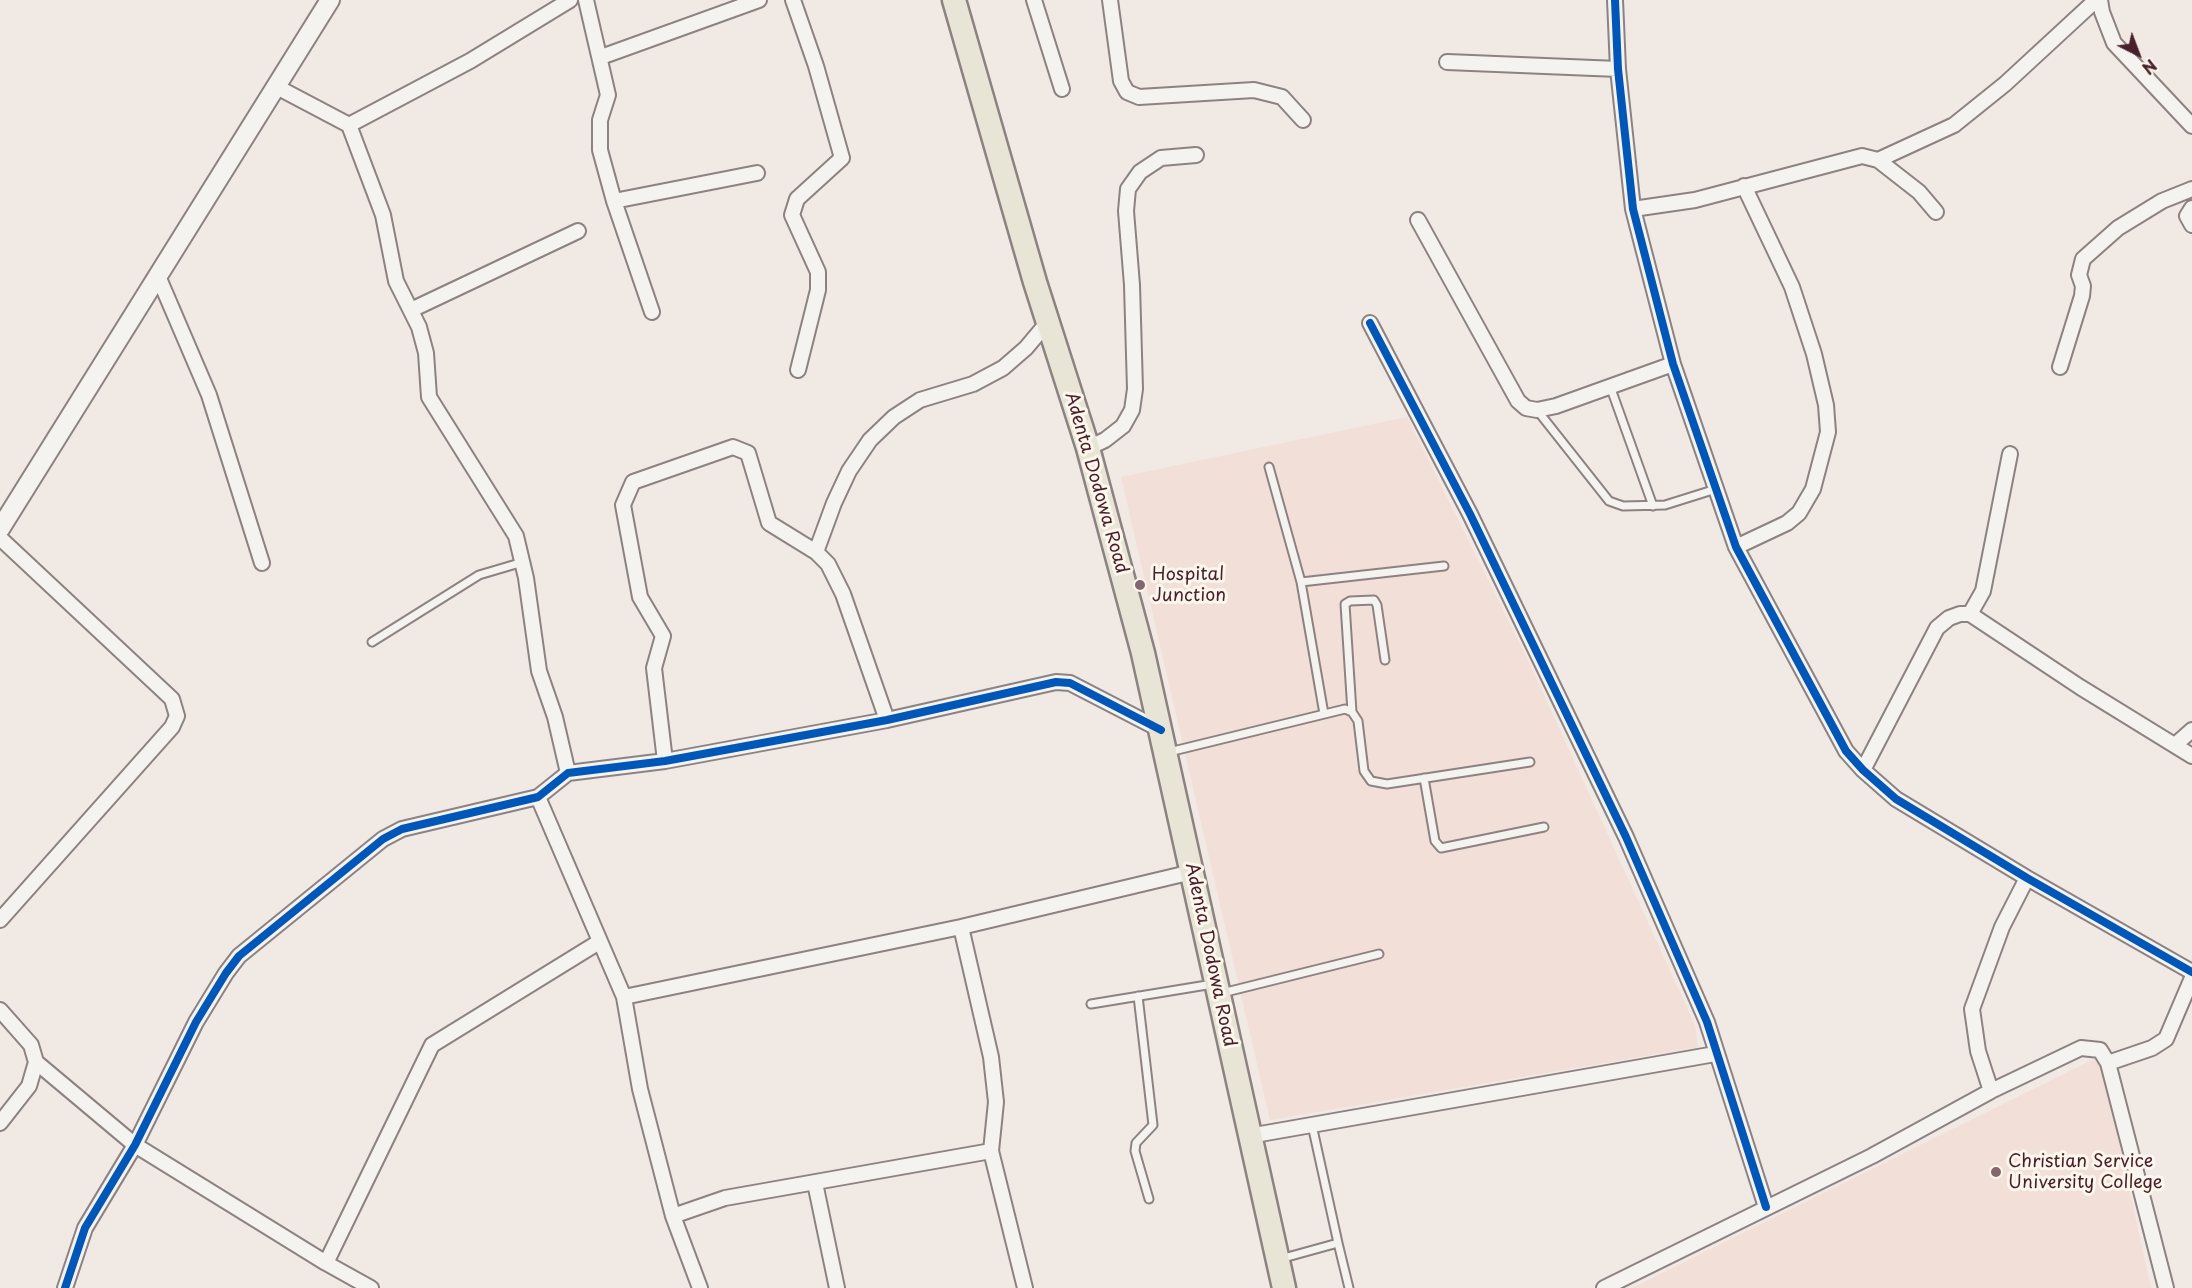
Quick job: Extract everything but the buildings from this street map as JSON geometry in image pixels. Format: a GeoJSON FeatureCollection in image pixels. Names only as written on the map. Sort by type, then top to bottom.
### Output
{"type":"FeatureCollection","features":[{"type":"Feature","properties":{"kind":"main road","name":"Adenta Dodowa Road"},"geometry":{"type":"LineString","coordinates":[[955,0],[1047,323],[1088,448],[1164,741],[1284,1288]]}},
{"type":"Feature","properties":{"kind":"street"},"geometry":{"type":"LineString","coordinates":[[0,529],[330,0]]}},
{"type":"Feature","properties":{"kind":"street"},"geometry":{"type":"LineString","coordinates":[[349,125],[470,61],[570,0]]}},
{"type":"Feature","properties":{"kind":"street"},"geometry":{"type":"LineString","coordinates":[[586,0],[608,95],[600,120],[600,150],[614,201],[652,312]]}},
{"type":"Feature","properties":{"kind":"street"},"geometry":{"type":"LineString","coordinates":[[601,57],[759,0]]}},
{"type":"Feature","properties":{"kind":"street"},"geometry":{"type":"LineString","coordinates":[[792,0],[816,66],[842,158],[797,199],[792,215],[818,272],[818,290],[798,370]]}},
{"type":"Feature","properties":{"kind":"street"},"geometry":{"type":"LineString","coordinates":[[1034,0],[1062,89]]}},
{"type":"Feature","properties":{"kind":"street"},"geometry":{"type":"LineString","coordinates":[[1110,0],[1121,81],[1127,92],[1139,97],[1254,90],[1282,97],[1303,120]]}},
{"type":"Feature","properties":{"kind":"street"},"geometry":{"type":"LineString","coordinates":[[1615,0],[1618,69],[1633,209],[1673,364],[1736,547],[1846,751],[1863,770],[1896,799],[2027,878],[2192,972]]}},
{"type":"Feature","properties":{"kind":"street"},"geometry":{"type":"LineString","coordinates":[[1878,160],[1954,125],[2005,84],[2098,0],[2114,43],[2192,126]]}},
{"type":"Feature","properties":{"kind":"street"},"geometry":{"type":"LineString","coordinates":[[1447,62],[1618,69]]}},
{"type":"Feature","properties":{"kind":"street"},"geometry":{"type":"LineString","coordinates":[[275,86],[349,125],[383,215],[396,281],[419,327],[426,353],[429,397],[432,405],[516,536],[523,562],[534,648],[555,717],[568,773]]}},
{"type":"Feature","properties":{"kind":"street"},"geometry":{"type":"LineString","coordinates":[[1088,448],[1105,440],[1123,426],[1132,410],[1135,390],[1132,285],[1126,211],[1128,189],[1140,172],[1161,158],[1196,155]]}},
{"type":"Feature","properties":{"kind":"street"},"geometry":{"type":"LineString","coordinates":[[1633,209],[1695,200],[1851,158],[1869,156],[1878,160],[1894,175],[1919,192],[1936,212]]}},
{"type":"Feature","properties":{"kind":"street"},"geometry":{"type":"LineString","coordinates":[[614,201],[757,173]]}},
{"type":"Feature","properties":{"kind":"street"},"geometry":{"type":"LineString","coordinates":[[1736,547],[1787,523],[1799,513],[1814,489],[1828,432],[1826,405],[1816,364],[1792,287],[1744,186]]}},
{"type":"Feature","properties":{"kind":"street"},"geometry":{"type":"LineString","coordinates":[[2060,367],[2082,296],[2083,286],[2079,275],[2082,259],[2118,228],[2162,201],[2192,189]]}},
{"type":"Feature","properties":{"kind":"street"},"geometry":{"type":"LineString","coordinates":[[2192,208],[2187,216],[2192,225]]}},
{"type":"Feature","properties":{"kind":"street"},"geometry":{"type":"LineString","coordinates":[[1418,220],[1518,401],[1526,408],[1537,410],[1673,364]]}},
{"type":"Feature","properties":{"kind":"street"},"geometry":{"type":"LineString","coordinates":[[411,310],[578,231]]}},
{"type":"Feature","properties":{"kind":"street"},"geometry":{"type":"LineString","coordinates":[[158,276],[209,395],[262,563]]}},
{"type":"Feature","properties":{"kind":"street"},"geometry":{"type":"LineString","coordinates":[[816,552],[834,503],[849,471],[870,440],[894,417],[920,400],[973,384],[1003,368],[1026,348],[1047,323]]}},
{"type":"Feature","properties":{"kind":"street"},"geometry":{"type":"LineString","coordinates":[[1370,323],[1470,514],[1626,837],[1707,1022],[1715,1054],[1766,1207]]}},
{"type":"Feature","properties":{"kind":"street"},"geometry":{"type":"LineString","coordinates":[[665,761],[654,668],[663,636],[640,597],[623,505],[633,482],[733,447],[748,453],[769,523],[816,552],[828,564],[843,594],[887,720]]}},
{"type":"Feature","properties":{"kind":"street"},"geometry":{"type":"LineString","coordinates":[[1970,614],[1983,591],[2010,454]]}},
{"type":"Feature","properties":{"kind":"street"},"geometry":{"type":"LineString","coordinates":[[0,538],[172,699],[177,716],[172,727],[0,920]]}},
{"type":"Feature","properties":{"kind":"street"},"geometry":{"type":"LineString","coordinates":[[1863,770],[1936,628],[1948,618],[1970,614],[2080,687],[2192,756]]}},
{"type":"Feature","properties":{"kind":"street"},"geometry":{"type":"LineString","coordinates":[[65,1288],[85,1228],[135,1145],[196,1022],[213,992],[239,956],[383,840],[402,829],[538,797],[568,773],[665,761],[887,720],[1040,685],[1070,683],[1164,741]]}},
{"type":"Feature","properties":{"kind":"street"},"geometry":{"type":"LineString","coordinates":[[2175,745],[2192,730]]}},
{"type":"Feature","properties":{"kind":"street"},"geometry":{"type":"LineString","coordinates":[[538,797],[624,997],[640,1089],[673,1216],[700,1288]]}},
{"type":"Feature","properties":{"kind":"street"},"geometry":{"type":"LineString","coordinates":[[624,997],[961,927],[1192,872]]}},
{"type":"Feature","properties":{"kind":"street"},"geometry":{"type":"LineString","coordinates":[[1991,1091],[1978,1051],[1972,1009],[2002,927],[2027,878]]}},
{"type":"Feature","properties":{"kind":"street"},"geometry":{"type":"LineString","coordinates":[[961,927],[992,1057],[996,1102],[991,1151],[1025,1288]]}},
{"type":"Feature","properties":{"kind":"street"},"geometry":{"type":"LineString","coordinates":[[326,1263],[432,1045],[599,942]]}},
{"type":"Feature","properties":{"kind":"street"},"geometry":{"type":"LineString","coordinates":[[2108,1063],[2138,1054],[2166,1040],[2192,978]]}},
{"type":"Feature","properties":{"kind":"street"},"geometry":{"type":"LineString","coordinates":[[0,1010],[31,1045],[36,1062],[29,1086],[0,1123]]}},
{"type":"Feature","properties":{"kind":"street"},"geometry":{"type":"LineString","coordinates":[[1604,1288],[1872,1156],[1991,1091],[2081,1048],[2100,1050],[2108,1063],[2166,1288]]}},
{"type":"Feature","properties":{"kind":"street"},"geometry":{"type":"LineString","coordinates":[[1249,1136],[1715,1054]]}},
{"type":"Feature","properties":{"kind":"street"},"geometry":{"type":"LineString","coordinates":[[36,1062],[135,1145],[326,1263],[371,1288]]}},
{"type":"Feature","properties":{"kind":"street"},"geometry":{"type":"LineString","coordinates":[[673,1216],[725,1198],[991,1151]]}},
{"type":"Feature","properties":{"kind":"street"},"geometry":{"type":"LineString","coordinates":[[815,1183],[837,1288]]}},
{"type":"Feature","properties":{"kind":"lane"},"geometry":{"type":"LineString","coordinates":[[1610,386],[1653,506]]}},
{"type":"Feature","properties":{"kind":"lane"},"geometry":{"type":"LineString","coordinates":[[1537,410],[1609,501],[1623,507],[1665,505],[1716,489]]}},
{"type":"Feature","properties":{"kind":"lane"},"geometry":{"type":"LineString","coordinates":[[1269,467],[1301,582],[1324,714]]}},
{"type":"Feature","properties":{"kind":"lane"},"geometry":{"type":"LineString","coordinates":[[372,642],[479,575],[523,562]]}},
{"type":"Feature","properties":{"kind":"lane"},"geometry":{"type":"LineString","coordinates":[[1301,582],[1444,566]]}},
{"type":"Feature","properties":{"kind":"lane"},"geometry":{"type":"LineString","coordinates":[[1385,660],[1377,605],[1374,600],[1350,601],[1345,604],[1352,711],[1358,721],[1364,771],[1371,781],[1387,784],[1530,762]]}},
{"type":"Feature","properties":{"kind":"lane"},"geometry":{"type":"LineString","coordinates":[[1164,741],[1345,709],[1352,711]]}},
{"type":"Feature","properties":{"kind":"lane"},"geometry":{"type":"LineString","coordinates":[[1424,778],[1435,840],[1441,848],[1544,827]]}},
{"type":"Feature","properties":{"kind":"lane"},"geometry":{"type":"LineString","coordinates":[[1091,1004],[1138,996],[1217,989],[1379,954]]}},
{"type":"Feature","properties":{"kind":"lane"},"geometry":{"type":"LineString","coordinates":[[1138,996],[1153,1125],[1136,1143],[1135,1151],[1149,1199]]}},
{"type":"Feature","properties":{"kind":"lane"},"geometry":{"type":"LineString","coordinates":[[1312,1125],[1349,1288]]}},
{"type":"Feature","properties":{"kind":"lane"},"geometry":{"type":"LineString","coordinates":[[1277,1260],[1338,1243]]}},
{"type":"Feature","properties":{"kind":"shaded area"},"geometry":{"type":"Polygon","coordinates":[[[1407,417],[1526,656],[1695,1025],[1698,1047],[1270,1120],[1121,477],[1407,417]]]}},
{"type":"Feature","properties":{"kind":"shaded area","name":"Christian Service University College"},"geometry":{"type":"Polygon","coordinates":[[[2100,1056],[2151,1288],[1632,1288],[2100,1056]]]}},
{"type":"Feature","properties":{"kind":"cycle path"},"geometry":{"type":"LineString","coordinates":[[1615,0],[1618,69],[1633,209],[1673,364],[1736,547],[1846,751],[1863,770],[1896,799],[2027,878],[2192,972]]}},
{"type":"Feature","properties":{"kind":"cycle path"},"geometry":{"type":"LineString","coordinates":[[1370,323],[1470,514],[1626,837],[1707,1022],[1766,1207]]}},
{"type":"Feature","properties":{"kind":"cycle path"},"geometry":{"type":"LineString","coordinates":[[65,1288],[85,1228],[135,1145],[196,1022],[226,973],[239,956],[383,839],[402,829],[538,797],[568,773],[665,761],[887,720],[1056,682],[1070,683],[1161,730]]}},
{"type":"Feature","properties":{"kind":"place","name":"Hospital Junction"},"geometry":{"type":"Point","coordinates":[1140,585]}},
{"type":"Feature","properties":{"kind":"place","name":"Christian Service University College"},"geometry":{"type":"Point","coordinates":[1996,1172]}}]}
